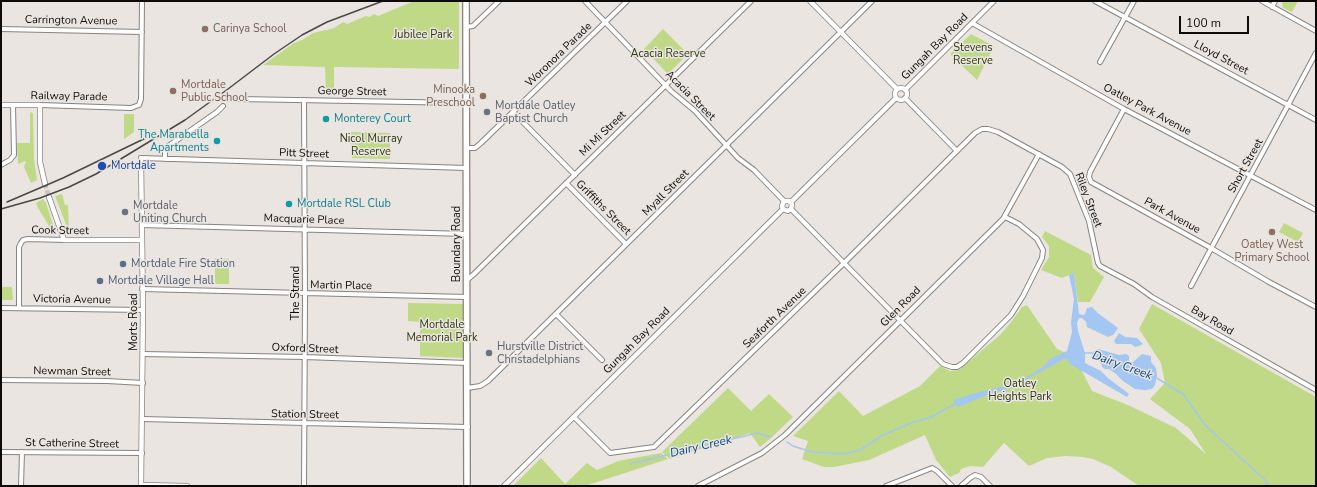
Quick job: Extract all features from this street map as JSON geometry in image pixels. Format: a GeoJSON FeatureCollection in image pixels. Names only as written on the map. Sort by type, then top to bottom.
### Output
{"type":"FeatureCollection","features":[{"type":"Feature","properties":{"kind":"main road","name":"Boundary Road"},"geometry":{"type":"LineString","coordinates":[[466,1],[467,486]]}},
{"type":"Feature","properties":{"kind":"street"},"geometry":{"type":"LineString","coordinates":[[142,1],[142,32]]}},
{"type":"Feature","properties":{"kind":"street"},"geometry":{"type":"LineString","coordinates":[[466,27],[474,26],[499,1]]}},
{"type":"Feature","properties":{"kind":"street","name":"Acacia Street"},"geometry":{"type":"LineString","coordinates":[[585,1],[666,85],[695,111],[726,145],[784,202]]}},
{"type":"Feature","properties":{"kind":"street","name":"Woronora Parade"},"geometry":{"type":"LineString","coordinates":[[467,148],[478,146],[627,1]]}},
{"type":"Feature","properties":{"kind":"street","name":"Mi Mi Street"},"geometry":{"type":"LineString","coordinates":[[466,280],[477,272],[751,1]]}},
{"type":"Feature","properties":{"kind":"street"},"geometry":{"type":"LineString","coordinates":[[810,1],[897,89],[900,88],[905,90],[907,93],[905,98]]}},
{"type":"Feature","properties":{"kind":"street","name":"Myall Street"},"geometry":{"type":"LineString","coordinates":[[467,388],[478,387],[486,383],[872,1]]}},
{"type":"Feature","properties":{"kind":"street","name":"Gungah Bay Road"},"geometry":{"type":"LineString","coordinates":[[905,90],[994,1]]}},
{"type":"Feature","properties":{"kind":"street","name":"Lloyd Street"},"geometry":{"type":"LineString","coordinates":[[1095,1],[1316,120]]}},
{"type":"Feature","properties":{"kind":"street"},"geometry":{"type":"LineString","coordinates":[[1100,62],[1134,1]]}},
{"type":"Feature","properties":{"kind":"street"},"geometry":{"type":"LineString","coordinates":[[1262,1],[1316,31]]}},
{"type":"Feature","properties":{"kind":"street"},"geometry":{"type":"LineString","coordinates":[[1272,7],[1275,1]]}},
{"type":"Feature","properties":{"kind":"street","name":"Oatley Park Avenue"},"geometry":{"type":"LineString","coordinates":[[972,23],[1124,109],[1316,210]]}},
{"type":"Feature","properties":{"kind":"street","name":"Carrington Avenue"},"geometry":{"type":"LineString","coordinates":[[1,29],[142,32]]}},
{"type":"Feature","properties":{"kind":"street","name":"Railway Parade"},"geometry":{"type":"LineString","coordinates":[[1,105],[131,108],[137,106],[141,99],[142,32]]}},
{"type":"Feature","properties":{"kind":"street","name":"Short Street"},"geometry":{"type":"LineString","coordinates":[[1191,286],[1316,54]]}},
{"type":"Feature","properties":{"kind":"street"},"geometry":{"type":"LineString","coordinates":[[896,98],[895,93],[897,89]]}},
{"type":"Feature","properties":{"kind":"street"},"geometry":{"type":"LineString","coordinates":[[896,98],[902,100],[905,98]]}},
{"type":"Feature","properties":{"kind":"street"},"geometry":{"type":"LineString","coordinates":[[791,209],[783,209],[782,206],[784,202],[791,202],[896,98]]}},
{"type":"Feature","properties":{"kind":"street"},"geometry":{"type":"LineString","coordinates":[[905,98],[957,151]]}},
{"type":"Feature","properties":{"kind":"street","name":"George Street"},"geometry":{"type":"LineString","coordinates":[[238,99],[466,103]]}},
{"type":"Feature","properties":{"kind":"street","name":"The Strand"},"geometry":{"type":"LineString","coordinates":[[304,100],[304,486]]}},
{"type":"Feature","properties":{"kind":"street"},"geometry":{"type":"LineString","coordinates":[[1,165],[10,160],[14,155],[13,105]]}},
{"type":"Feature","properties":{"kind":"street"},"geometry":{"type":"LineString","coordinates":[[40,105],[40,162],[45,184]]}},
{"type":"Feature","properties":{"kind":"street"},"geometry":{"type":"LineString","coordinates":[[165,159],[165,151],[167,147],[217,112],[223,106]]}},
{"type":"Feature","properties":{"kind":"street","name":"Park Avenue"},"geometry":{"type":"LineString","coordinates":[[1124,109],[1090,172],[1090,180],[1094,184],[1316,307]]}},
{"type":"Feature","properties":{"kind":"street","name":"Griffiths Street"},"geometry":{"type":"LineString","coordinates":[[513,112],[575,175]]}},
{"type":"Feature","properties":{"kind":"street","name":"Riley Street"},"geometry":{"type":"LineString","coordinates":[[975,133],[982,129],[994,130],[1065,169],[1071,176],[1089,221],[1098,263],[1100,266]]}},
{"type":"Feature","properties":{"kind":"street","name":"Seaforth Avenue"},"geometry":{"type":"LineString","coordinates":[[574,417],[610,453],[654,447],[844,263],[975,133]]}},
{"type":"Feature","properties":{"kind":"street","name":"Glen Road"},"geometry":{"type":"LineString","coordinates":[[698,486],[756,456],[772,446],[785,435],[1005,217],[1038,154]]}},
{"type":"Feature","properties":{"kind":"street","name":"Pitt Street"},"geometry":{"type":"LineString","coordinates":[[141,158],[467,168]]}},
{"type":"Feature","properties":{"kind":"street","name":"Morts Road"},"geometry":{"type":"LineString","coordinates":[[141,158],[143,310],[141,486]]}},
{"type":"Feature","properties":{"kind":"street","name":"Griffiths Street"},"geometry":{"type":"LineString","coordinates":[[566,183],[626,244]]}},
{"type":"Feature","properties":{"kind":"street"},"geometry":{"type":"LineString","coordinates":[[49,197],[64,240]]}},
{"type":"Feature","properties":{"kind":"street"},"geometry":{"type":"LineString","coordinates":[[791,202],[791,209],[943,364],[952,368],[963,363],[1011,315],[1023,296],[1042,258],[1043,250],[1037,240],[1019,224],[1005,217]]}},
{"type":"Feature","properties":{"kind":"street","name":"Gungah Bay Road"},"geometry":{"type":"LineString","coordinates":[[504,486],[783,209]]}},
{"type":"Feature","properties":{"kind":"street","name":"Macquarie Place"},"geometry":{"type":"LineString","coordinates":[[142,225],[467,234]]}},
{"type":"Feature","properties":{"kind":"street","name":"Cook Street"},"geometry":{"type":"LineString","coordinates":[[20,308],[19,247],[23,240],[142,240]]}},
{"type":"Feature","properties":{"kind":"street","name":"Bay Road"},"geometry":{"type":"LineString","coordinates":[[1100,266],[1134,284],[1152,297],[1316,390]]}},
{"type":"Feature","properties":{"kind":"street","name":"Martin Place"},"geometry":{"type":"LineString","coordinates":[[142,289],[467,297]]}},
{"type":"Feature","properties":{"kind":"street","name":"Victoria Avenue"},"geometry":{"type":"LineString","coordinates":[[1,308],[143,310]]}},
{"type":"Feature","properties":{"kind":"street"},"geometry":{"type":"LineString","coordinates":[[556,314],[602,360]]}},
{"type":"Feature","properties":{"kind":"street","name":"Oxford Street"},"geometry":{"type":"LineString","coordinates":[[143,354],[467,363]]}},
{"type":"Feature","properties":{"kind":"street","name":"Newman Street"},"geometry":{"type":"LineString","coordinates":[[1,380],[107,381],[143,383]]}},
{"type":"Feature","properties":{"kind":"street","name":"Station Street"},"geometry":{"type":"LineString","coordinates":[[142,419],[468,427]]}},
{"type":"Feature","properties":{"kind":"street","name":"St Catherine Street"},"geometry":{"type":"LineString","coordinates":[[1,452],[142,453]]}},
{"type":"Feature","properties":{"kind":"street"},"geometry":{"type":"LineString","coordinates":[[21,486],[22,452]]}},
{"type":"Feature","properties":{"kind":"street"},"geometry":{"type":"LineString","coordinates":[[886,486],[930,468],[937,471],[952,486]]}},
{"type":"Feature","properties":{"kind":"street"},"geometry":{"type":"LineString","coordinates":[[961,486],[975,475],[981,477],[990,486]]}},
{"type":"Feature","properties":{"kind":"street"},"geometry":{"type":"LineString","coordinates":[[141,486],[187,486]]}},
{"type":"Feature","properties":{"kind":"green space","name":"Jubilee Park"},"geometry":{"type":"Polygon","coordinates":[[[414,1],[459,1],[459,69],[334,67],[334,93],[326,93],[325,67],[263,65],[294,43],[313,33],[334,28],[343,22],[347,24],[374,14],[378,16],[414,1]]]}},
{"type":"Feature","properties":{"kind":"green space"},"geometry":{"type":"Polygon","coordinates":[[[1282,1],[1298,1],[1292,12],[1283,8],[1282,1]]]}},
{"type":"Feature","properties":{"kind":"green space","name":"Acacia Reserve"},"geometry":{"type":"Polygon","coordinates":[[[663,29],[688,54],[668,74],[644,49],[663,29]]]}},
{"type":"Feature","properties":{"kind":"green space","name":"Stevens Reserve"},"geometry":{"type":"Polygon","coordinates":[[[971,34],[994,46],[977,80],[950,54],[971,34]]]}},
{"type":"Feature","properties":{"kind":"green space"},"geometry":{"type":"Polygon","coordinates":[[[30,112],[33,113],[34,159],[37,180],[31,183],[24,167],[26,161],[18,164],[17,143],[30,143],[30,112]]]}},
{"type":"Feature","properties":{"kind":"green space"},"geometry":{"type":"Polygon","coordinates":[[[124,114],[134,114],[134,132],[124,139],[124,114]]]}},
{"type":"Feature","properties":{"kind":"green space","name":"Nicol Murray Reserve"},"geometry":{"type":"Polygon","coordinates":[[[351,132],[390,133],[390,159],[352,158],[351,132]]]}},
{"type":"Feature","properties":{"kind":"green space"},"geometry":{"type":"Polygon","coordinates":[[[62,194],[65,205],[68,205],[69,232],[55,196],[62,194]]]}},
{"type":"Feature","properties":{"kind":"green space"},"geometry":{"type":"Polygon","coordinates":[[[43,199],[46,203],[55,231],[52,231],[36,203],[43,199]]]}},
{"type":"Feature","properties":{"kind":"green space"},"geometry":{"type":"Polygon","coordinates":[[[1284,223],[1303,233],[1298,242],[1279,232],[1284,223]]]}},
{"type":"Feature","properties":{"kind":"green space"},"geometry":{"type":"Polygon","coordinates":[[[1045,231],[1091,255],[1093,268],[1104,277],[1090,302],[1078,302],[1074,273],[1062,278],[1041,270],[1049,257],[1049,246],[1042,237],[1045,231]]]}},
{"type":"Feature","properties":{"kind":"green space"},"geometry":{"type":"Polygon","coordinates":[[[215,258],[229,259],[229,284],[215,284],[215,258]]]}},
{"type":"Feature","properties":{"kind":"green space"},"geometry":{"type":"Polygon","coordinates":[[[1,287],[12,287],[13,300],[1,300],[1,287]]]}},
{"type":"Feature","properties":{"kind":"green space","name":"Mortdale Memorial Park"},"geometry":{"type":"Polygon","coordinates":[[[408,303],[464,304],[464,358],[420,356],[420,322],[408,321],[408,303]]]}},
{"type":"Feature","properties":{"kind":"green space","name":"Oatley Heights Park"},"geometry":{"type":"Polygon","coordinates":[[[1152,304],[1316,397],[1316,486],[1139,486],[1111,467],[1093,459],[1083,457],[1066,456],[1047,458],[1029,466],[1004,443],[983,467],[970,466],[961,469],[959,473],[950,477],[936,460],[925,435],[869,460],[834,467],[824,467],[802,459],[808,441],[793,436],[839,391],[863,416],[920,386],[940,366],[950,371],[959,370],[1001,334],[1022,307],[1027,305],[1057,349],[1075,357],[1092,391],[1130,406],[1176,428],[1206,454],[1190,429],[1150,399],[1165,383],[1161,363],[1139,329],[1152,304]]]}},
{"type":"Feature","properties":{"kind":"green space"},"geometry":{"type":"Polygon","coordinates":[[[728,388],[751,411],[769,394],[793,417],[760,447],[750,433],[670,459],[662,452],[728,388]]]}},
{"type":"Feature","properties":{"kind":"green space"},"geometry":{"type":"Polygon","coordinates":[[[661,453],[668,459],[585,486],[513,486],[541,458],[565,484],[587,463],[597,470],[618,461],[661,453]]]}},
{"type":"Feature","properties":{"kind":"water"},"geometry":{"type":"Polygon","coordinates":[[[1074,273],[1079,314],[1085,314],[1087,308],[1092,307],[1118,328],[1113,335],[1108,337],[1087,327],[1086,322],[1082,318],[1079,318],[1077,323],[1078,331],[1085,353],[1085,363],[1101,371],[1129,394],[1127,397],[1070,364],[1066,358],[1009,389],[992,393],[958,407],[953,400],[1006,386],[1027,377],[1043,367],[1050,359],[1067,351],[1072,332],[1071,322],[1074,299],[1069,275],[1074,273]]]}},
{"type":"Feature","properties":{"kind":"water"},"geometry":{"type":"Polygon","coordinates":[[[1119,333],[1125,337],[1137,338],[1143,344],[1135,347],[1131,344],[1116,344],[1114,341],[1119,333]]]}},
{"type":"Feature","properties":{"kind":"water"},"geometry":{"type":"Polygon","coordinates":[[[1098,349],[1119,355],[1126,354],[1129,356],[1129,361],[1132,363],[1142,354],[1151,356],[1151,362],[1156,368],[1157,375],[1155,385],[1152,389],[1135,389],[1109,369],[1102,367],[1100,362],[1091,353],[1098,349]]]}},
{"type":"Feature","properties":{"kind":"waterway","name":"Dairy Creek"},"geometry":{"type":"LineString","coordinates":[[1084,353],[1092,353]]}},
{"type":"Feature","properties":{"kind":"waterway","name":"Dairy Creek"},"geometry":{"type":"LineString","coordinates":[[1155,377],[1183,394],[1206,426],[1264,479],[1269,486]]}},
{"type":"Feature","properties":{"kind":"waterway","name":"Dairy Creek"},"geometry":{"type":"LineString","coordinates":[[787,442],[793,446],[812,452],[845,454],[860,450],[883,435],[911,423],[931,417],[957,403]]}},
{"type":"Feature","properties":{"kind":"waterway","name":"Dairy Creek"},"geometry":{"type":"LineString","coordinates":[[630,464],[757,433],[771,437]]}},
{"type":"Feature","properties":{"kind":"tunnel"},"geometry":{"type":"LineString","coordinates":[[45,184],[49,197]]}},
{"type":"Feature","properties":{"kind":"railway"},"geometry":{"type":"LineString","coordinates":[[1,209],[40,198],[69,187],[96,174],[185,120],[302,35],[327,22],[383,1]]}},
{"type":"Feature","properties":{"kind":"railway"},"geometry":{"type":"LineString","coordinates":[[7,202],[63,178],[154,134]]}},
{"type":"Feature","properties":{"kind":"place","name":"Carinya School"},"geometry":{"type":"Point","coordinates":[205,29]}},
{"type":"Feature","properties":{"kind":"place","name":"Mortdale Public School"},"geometry":{"type":"Point","coordinates":[173,91]}},
{"type":"Feature","properties":{"kind":"place","name":"Minooka Preschool"},"geometry":{"type":"Point","coordinates":[483,96]}},
{"type":"Feature","properties":{"kind":"place","name":"Mortdale Oatley Baptist Church"},"geometry":{"type":"Point","coordinates":[487,112]}},
{"type":"Feature","properties":{"kind":"place","name":"Monterey Court"},"geometry":{"type":"Point","coordinates":[326,119]}},
{"type":"Feature","properties":{"kind":"place","name":"The Marabella Apartments"},"geometry":{"type":"Point","coordinates":[217,141]}},
{"type":"Feature","properties":{"kind":"place","name":"Mortdale"},"geometry":{"type":"Point","coordinates":[102,166]}},
{"type":"Feature","properties":{"kind":"place","name":"Mortdale RSL Club"},"geometry":{"type":"Point","coordinates":[289,204]}},
{"type":"Feature","properties":{"kind":"place","name":"Mortdale Uniting Church"},"geometry":{"type":"Point","coordinates":[125,212]}},
{"type":"Feature","properties":{"kind":"place","name":"Oatley West Primary School"},"geometry":{"type":"Point","coordinates":[1272,232]}},
{"type":"Feature","properties":{"kind":"place","name":"Mortdale Fire Station"},"geometry":{"type":"Point","coordinates":[123,264]}},
{"type":"Feature","properties":{"kind":"place","name":"Mortdale Village Hall"},"geometry":{"type":"Point","coordinates":[100,281]}},
{"type":"Feature","properties":{"kind":"place","name":"Hurstville District Christadelphians"},"geometry":{"type":"Point","coordinates":[489,353]}}]}
